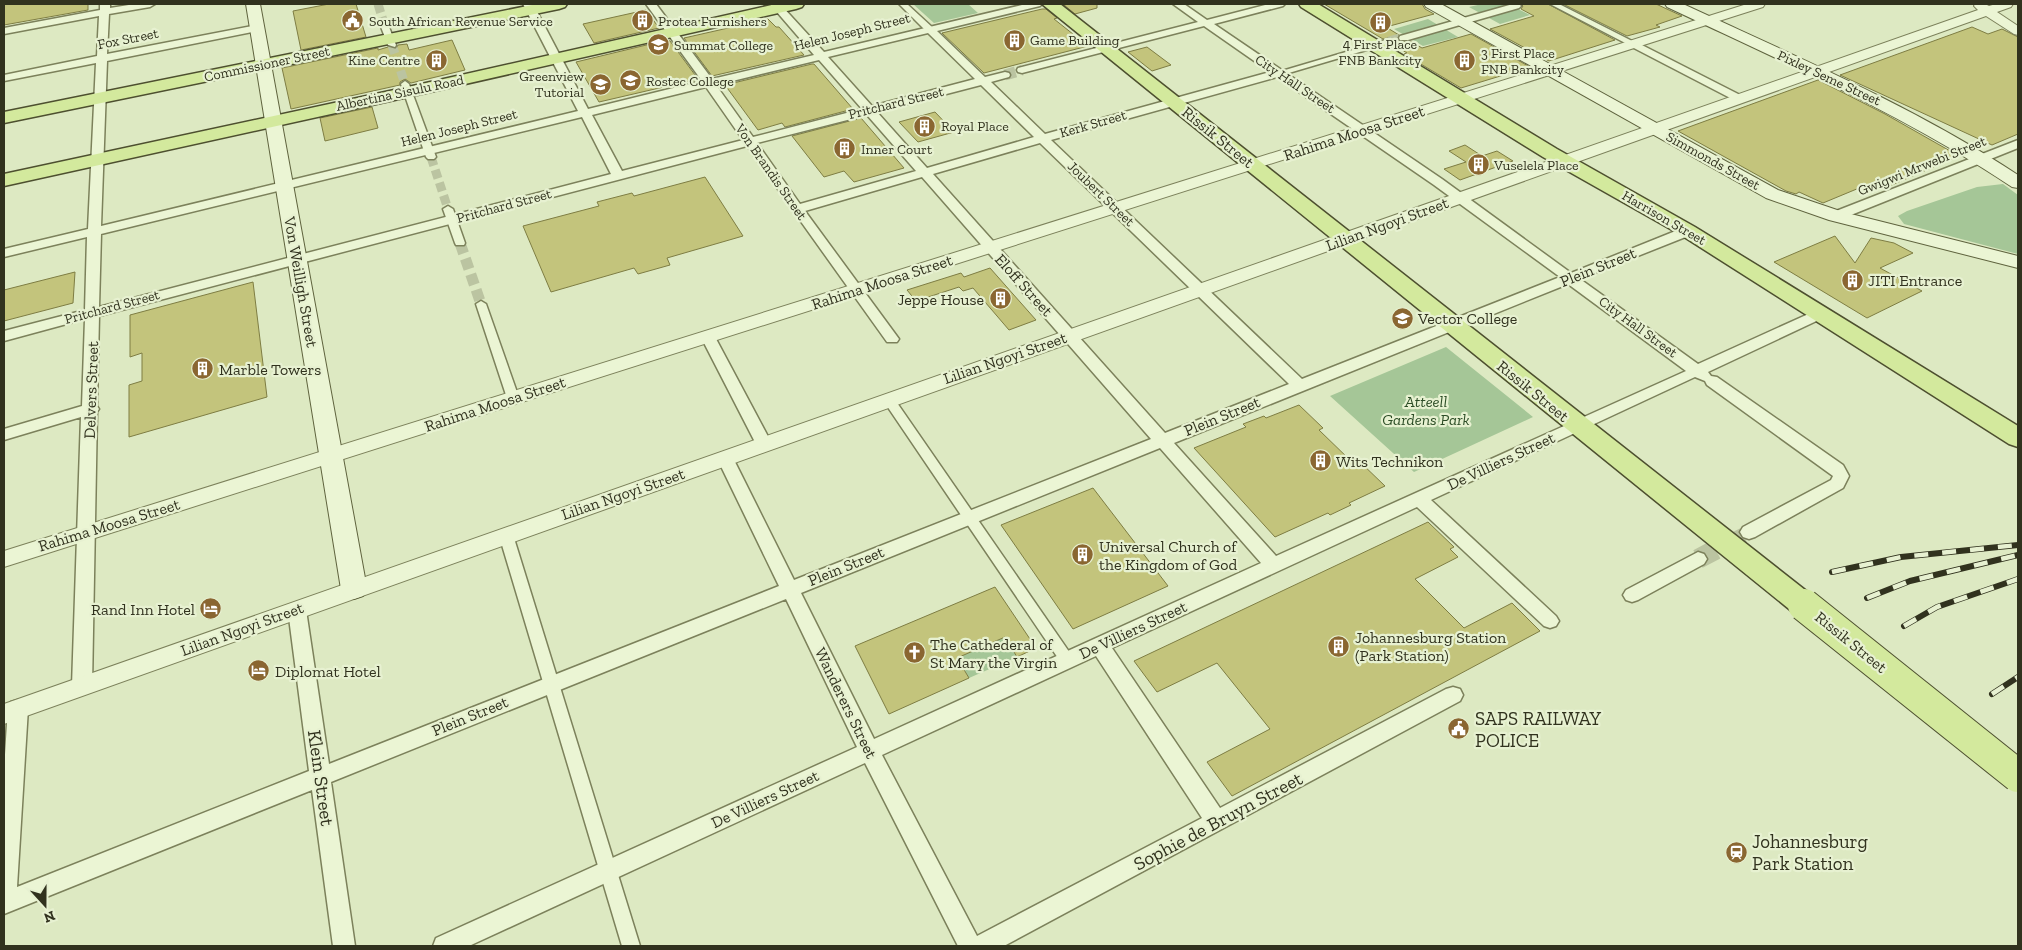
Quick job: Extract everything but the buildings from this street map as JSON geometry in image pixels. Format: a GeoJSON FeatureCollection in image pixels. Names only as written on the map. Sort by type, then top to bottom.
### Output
{"type":"FeatureCollection","features":[{"type":"Feature","properties":{"kind":"main road","name":"Von Weilligh Street"},"geometry":{"type":"LineString","coordinates":[[253,4],[262,65],[354,589]]}},
{"type":"Feature","properties":{"kind":"main road","name":"Commissioner Street"},"geometry":{"type":"LineString","coordinates":[[4,118],[530,7],[559,4]]}},
{"type":"Feature","properties":{"kind":"main road","name":"Rissik Street"},"geometry":{"type":"LineString","coordinates":[[1050,4],[2018,776]]}},
{"type":"Feature","properties":{"kind":"main road","name":"Harrison Street"},"geometry":{"type":"LineString","coordinates":[[1307,4],[1382,44],[1462,99],[1564,161],[1688,231],[2018,438]]}},
{"type":"Feature","properties":{"kind":"main road","name":"Simmonds Street"},"geometry":{"type":"LineString","coordinates":[[1431,4],[1772,194],[1836,216],[2013,261]]}},
{"type":"Feature","properties":{"kind":"main road","name":"Pixley Seme Street"},"geometry":{"type":"LineString","coordinates":[[1672,4],[1898,111],[1984,158],[2018,183]]}},
{"type":"Feature","properties":{"kind":"main road","name":"Albertina Sisulu Road"},"geometry":{"type":"LineString","coordinates":[[4,180],[273,121],[407,88],[556,59],[783,5]]}},
{"type":"Feature","properties":{"kind":"street"},"geometry":{"type":"LineString","coordinates":[[4,31],[104,8],[150,4]]}},
{"type":"Feature","properties":{"kind":"street","name":"Von Brandis Street"},"geometry":{"type":"LineString","coordinates":[[651,4],[710,82],[749,141],[892,340]]}},
{"type":"Feature","properties":{"kind":"street","name":"Joubert Street"},"geometry":{"type":"LineString","coordinates":[[902,4],[1300,385]]}},
{"type":"Feature","properties":{"kind":"street","name":"Helen Joseph Street"},"geometry":{"type":"LineString","coordinates":[[4,253],[284,186],[430,154],[585,112],[1037,4]]}},
{"type":"Feature","properties":{"kind":"street","name":"City Hall Street"},"geometry":{"type":"LineString","coordinates":[[1178,4],[1460,198],[1698,375],[1837,469],[1841,476],[1837,484],[1748,532]]}},
{"type":"Feature","properties":{"kind":"street"},"geometry":{"type":"LineString","coordinates":[[1022,70],[1280,4]]}},
{"type":"Feature","properties":{"kind":"street"},"geometry":{"type":"LineString","coordinates":[[1554,4],[1740,99]]}},
{"type":"Feature","properties":{"kind":"street","name":"Rahima Moosa Street"},"geometry":{"type":"LineString","coordinates":[[4,559],[1759,4]]}},
{"type":"Feature","properties":{"kind":"street","name":"Eloff Street"},"geometry":{"type":"LineString","coordinates":[[783,5],[821,55],[1273,565]]}},
{"type":"Feature","properties":{"kind":"street"},"geometry":{"type":"LineString","coordinates":[[1404,38],[1516,6]]}},
{"type":"Feature","properties":{"kind":"street"},"geometry":{"type":"LineString","coordinates":[[1991,6],[2018,22]]}},
{"type":"Feature","properties":{"kind":"street"},"geometry":{"type":"LineString","coordinates":[[1991,6],[2018,31]]}},
{"type":"Feature","properties":{"kind":"street","name":"Lilian Ngoyi Street"},"geometry":{"type":"LineString","coordinates":[[11,711],[1816,72],[1991,6]]}},
{"type":"Feature","properties":{"kind":"street"},"geometry":{"type":"LineString","coordinates":[[530,7],[618,176]]}},
{"type":"Feature","properties":{"kind":"street","name":"Delvers Street"},"geometry":{"type":"LineString","coordinates":[[82,686],[96,231],[96,160],[104,8]]}},
{"type":"Feature","properties":{"kind":"street","name":"Fox Street"},"geometry":{"type":"LineString","coordinates":[[4,78],[257,28]]}},
{"type":"Feature","properties":{"kind":"street","name":"Kerk Street"},"geometry":{"type":"LineString","coordinates":[[797,209],[1172,101],[1382,44]]}},
{"type":"Feature","properties":{"kind":"street","name":"Pritchard Street"},"geometry":{"type":"LineString","coordinates":[[4,336],[297,260],[450,214],[618,176],[1005,75]]}},
{"type":"Feature","properties":{"kind":"street"},"geometry":{"type":"LineString","coordinates":[[407,88],[430,154]]}},
{"type":"Feature","properties":{"kind":"street","name":"Gwigwi Mrwebi Street"},"geometry":{"type":"LineString","coordinates":[[1836,216],[2018,144]]}},
{"type":"Feature","properties":{"kind":"street"},"geometry":{"type":"LineString","coordinates":[[450,214],[460,243]]}},
{"type":"Feature","properties":{"kind":"street","name":"Plein Street"},"geometry":{"type":"LineString","coordinates":[[5,902],[1450,324],[1688,231]]}},
{"type":"Feature","properties":{"kind":"street"},"geometry":{"type":"LineString","coordinates":[[481,304],[513,398]]}},
{"type":"Feature","properties":{"kind":"street","name":"De Villiers Street"},"geometry":{"type":"LineString","coordinates":[[444,946],[1578,426],[1698,375],[1820,314]]}},
{"type":"Feature","properties":{"kind":"street"},"geometry":{"type":"LineString","coordinates":[[708,337],[764,444]]}},
{"type":"Feature","properties":{"kind":"street"},"geometry":{"type":"LineString","coordinates":[[889,400],[1067,660]]}},
{"type":"Feature","properties":{"kind":"street"},"geometry":{"type":"LineString","coordinates":[[4,434],[91,409]]}},
{"type":"Feature","properties":{"kind":"street","name":"Wanderers Street"},"geometry":{"type":"LineString","coordinates":[[725,458],[869,750],[970,946]]}},
{"type":"Feature","properties":{"kind":"street"},"geometry":{"type":"LineString","coordinates":[[1419,499],[1550,621]]}},
{"type":"Feature","properties":{"kind":"street"},"geometry":{"type":"LineString","coordinates":[[506,535],[630,946]]}},
{"type":"Feature","properties":{"kind":"street"},"geometry":{"type":"LineString","coordinates":[[1632,595],[1698,559]]}},
{"type":"Feature","properties":{"kind":"street","name":"Klein Street"},"geometry":{"type":"LineString","coordinates":[[297,610],[344,946]]}},
{"type":"Feature","properties":{"kind":"street"},"geometry":{"type":"LineString","coordinates":[[1099,645],[1217,822]]}},
{"type":"Feature","properties":{"kind":"street","name":"Sophie de Bruyn Street"},"geometry":{"type":"LineString","coordinates":[[982,946],[1453,695]]}},
{"type":"Feature","properties":{"kind":"street"},"geometry":{"type":"LineString","coordinates":[[5,902],[11,711]]}},
{"type":"Feature","properties":{"kind":"green space"},"geometry":{"type":"Polygon","coordinates":[[[913,4],[968,4],[978,13],[934,23],[913,4]]]}},
{"type":"Feature","properties":{"kind":"green space"},"geometry":{"type":"Polygon","coordinates":[[[1482,4],[1508,4],[1530,15],[1500,24],[1469,7],[1482,4]]]}},
{"type":"Feature","properties":{"kind":"green space"},"geometry":{"type":"Polygon","coordinates":[[[1428,19],[1458,37],[1423,46],[1394,29],[1428,19]]]}},
{"type":"Feature","properties":{"kind":"green space"},"geometry":{"type":"Polygon","coordinates":[[[2003,184],[2018,195],[2018,254],[1904,224],[1898,216],[1907,211],[1977,187],[2003,184]]]}},
{"type":"Feature","properties":{"kind":"green space","name":"Atteell Gardens Park"},"geometry":{"type":"Polygon","coordinates":[[[1446,347],[1533,417],[1414,472],[1330,396],[1446,347]]]}},
{"type":"Feature","properties":{"kind":"green space"},"geometry":{"type":"Polygon","coordinates":[[[1005,637],[1017,657],[969,678],[957,658],[1005,637]]]}},
{"type":"Feature","properties":{"kind":"tunnel"},"geometry":{"type":"LineString","coordinates":[[378,4],[385,27]]}},
{"type":"Feature","properties":{"kind":"tunnel"},"geometry":{"type":"LineString","coordinates":[[1389,42],[1404,38]]}},
{"type":"Feature","properties":{"kind":"tunnel"},"geometry":{"type":"LineString","coordinates":[[392,45],[405,84]]}},
{"type":"Feature","properties":{"kind":"tunnel"},"geometry":{"type":"LineString","coordinates":[[1005,75],[1022,70]]}},
{"type":"Feature","properties":{"kind":"tunnel"},"geometry":{"type":"LineString","coordinates":[[431,157],[448,209]]}},
{"type":"Feature","properties":{"kind":"tunnel"},"geometry":{"type":"LineString","coordinates":[[460,243],[481,304]]}},
{"type":"Feature","properties":{"kind":"tunnel"},"geometry":{"type":"LineString","coordinates":[[1730,542],[1749,532]]}},
{"type":"Feature","properties":{"kind":"tunnel"},"geometry":{"type":"LineString","coordinates":[[1698,559],[1732,541]]}},
{"type":"Feature","properties":{"kind":"railway"},"geometry":{"type":"LineString","coordinates":[[1832,572],[1901,557],[2018,545]]}},
{"type":"Feature","properties":{"kind":"railway"},"geometry":{"type":"LineString","coordinates":[[1867,598],[1910,581],[2018,555]]}},
{"type":"Feature","properties":{"kind":"railway"},"geometry":{"type":"LineString","coordinates":[[1904,626],[1937,607],[2018,579]]}},
{"type":"Feature","properties":{"kind":"railway"},"geometry":{"type":"LineString","coordinates":[[1992,694],[2018,677]]}},
{"type":"Feature","properties":{"kind":"place","name":"South African Revenue Service"},"geometry":{"type":"Point","coordinates":[353,21]}},
{"type":"Feature","properties":{"kind":"place","name":"Protea Furnishers"},"geometry":{"type":"Point","coordinates":[642,21]}},
{"type":"Feature","properties":{"kind":"place","name":"4 First Place FNB Bankcity"},"geometry":{"type":"Point","coordinates":[1380,22]}},
{"type":"Feature","properties":{"kind":"place","name":"Game Building"},"geometry":{"type":"Point","coordinates":[1014,40]}},
{"type":"Feature","properties":{"kind":"place","name":"Summat College"},"geometry":{"type":"Point","coordinates":[658,45]}},
{"type":"Feature","properties":{"kind":"place","name":"Kine Centre"},"geometry":{"type":"Point","coordinates":[436,60]}},
{"type":"Feature","properties":{"kind":"place","name":"3 First Place FNB Bankcity"},"geometry":{"type":"Point","coordinates":[1465,61]}},
{"type":"Feature","properties":{"kind":"place","name":"Rostec College"},"geometry":{"type":"Point","coordinates":[630,81]}},
{"type":"Feature","properties":{"kind":"place","name":"Greenview Tutorial"},"geometry":{"type":"Point","coordinates":[600,84]}},
{"type":"Feature","properties":{"kind":"place","name":"Royal Place"},"geometry":{"type":"Point","coordinates":[925,126]}},
{"type":"Feature","properties":{"kind":"place","name":"Inner Court"},"geometry":{"type":"Point","coordinates":[845,149]}},
{"type":"Feature","properties":{"kind":"place","name":"Vuselela Place"},"geometry":{"type":"Point","coordinates":[1478,165]}},
{"type":"Feature","properties":{"kind":"place","name":"JITI Entrance"},"geometry":{"type":"Point","coordinates":[1852,280]}},
{"type":"Feature","properties":{"kind":"place","name":"Jeppe House"},"geometry":{"type":"Point","coordinates":[1000,299]}},
{"type":"Feature","properties":{"kind":"place","name":"Vector College"},"geometry":{"type":"Point","coordinates":[1402,318]}},
{"type":"Feature","properties":{"kind":"place","name":"Marble Towers"},"geometry":{"type":"Point","coordinates":[203,369]}},
{"type":"Feature","properties":{"kind":"place","name":"Wits Technikon"},"geometry":{"type":"Point","coordinates":[1320,461]}},
{"type":"Feature","properties":{"kind":"place","name":"Universal Church of the Kingdom of God"},"geometry":{"type":"Point","coordinates":[1083,555]}},
{"type":"Feature","properties":{"kind":"place","name":"Rand Inn Hotel"},"geometry":{"type":"Point","coordinates":[211,609]}},
{"type":"Feature","properties":{"kind":"place","name":"Johannesburg Station (Park Station)"},"geometry":{"type":"Point","coordinates":[1339,646]}},
{"type":"Feature","properties":{"kind":"place","name":"The Cathederal of St Mary the Virgin"},"geometry":{"type":"Point","coordinates":[914,653]}},
{"type":"Feature","properties":{"kind":"place","name":"Diplomat Hotel"},"geometry":{"type":"Point","coordinates":[259,671]}},
{"type":"Feature","properties":{"kind":"place","name":"SAPS RAILWAY POLICE"},"geometry":{"type":"Point","coordinates":[1459,729]}},
{"type":"Feature","properties":{"kind":"place","name":"Johannesburg Park Station"},"geometry":{"type":"Point","coordinates":[1736,852]}}]}
